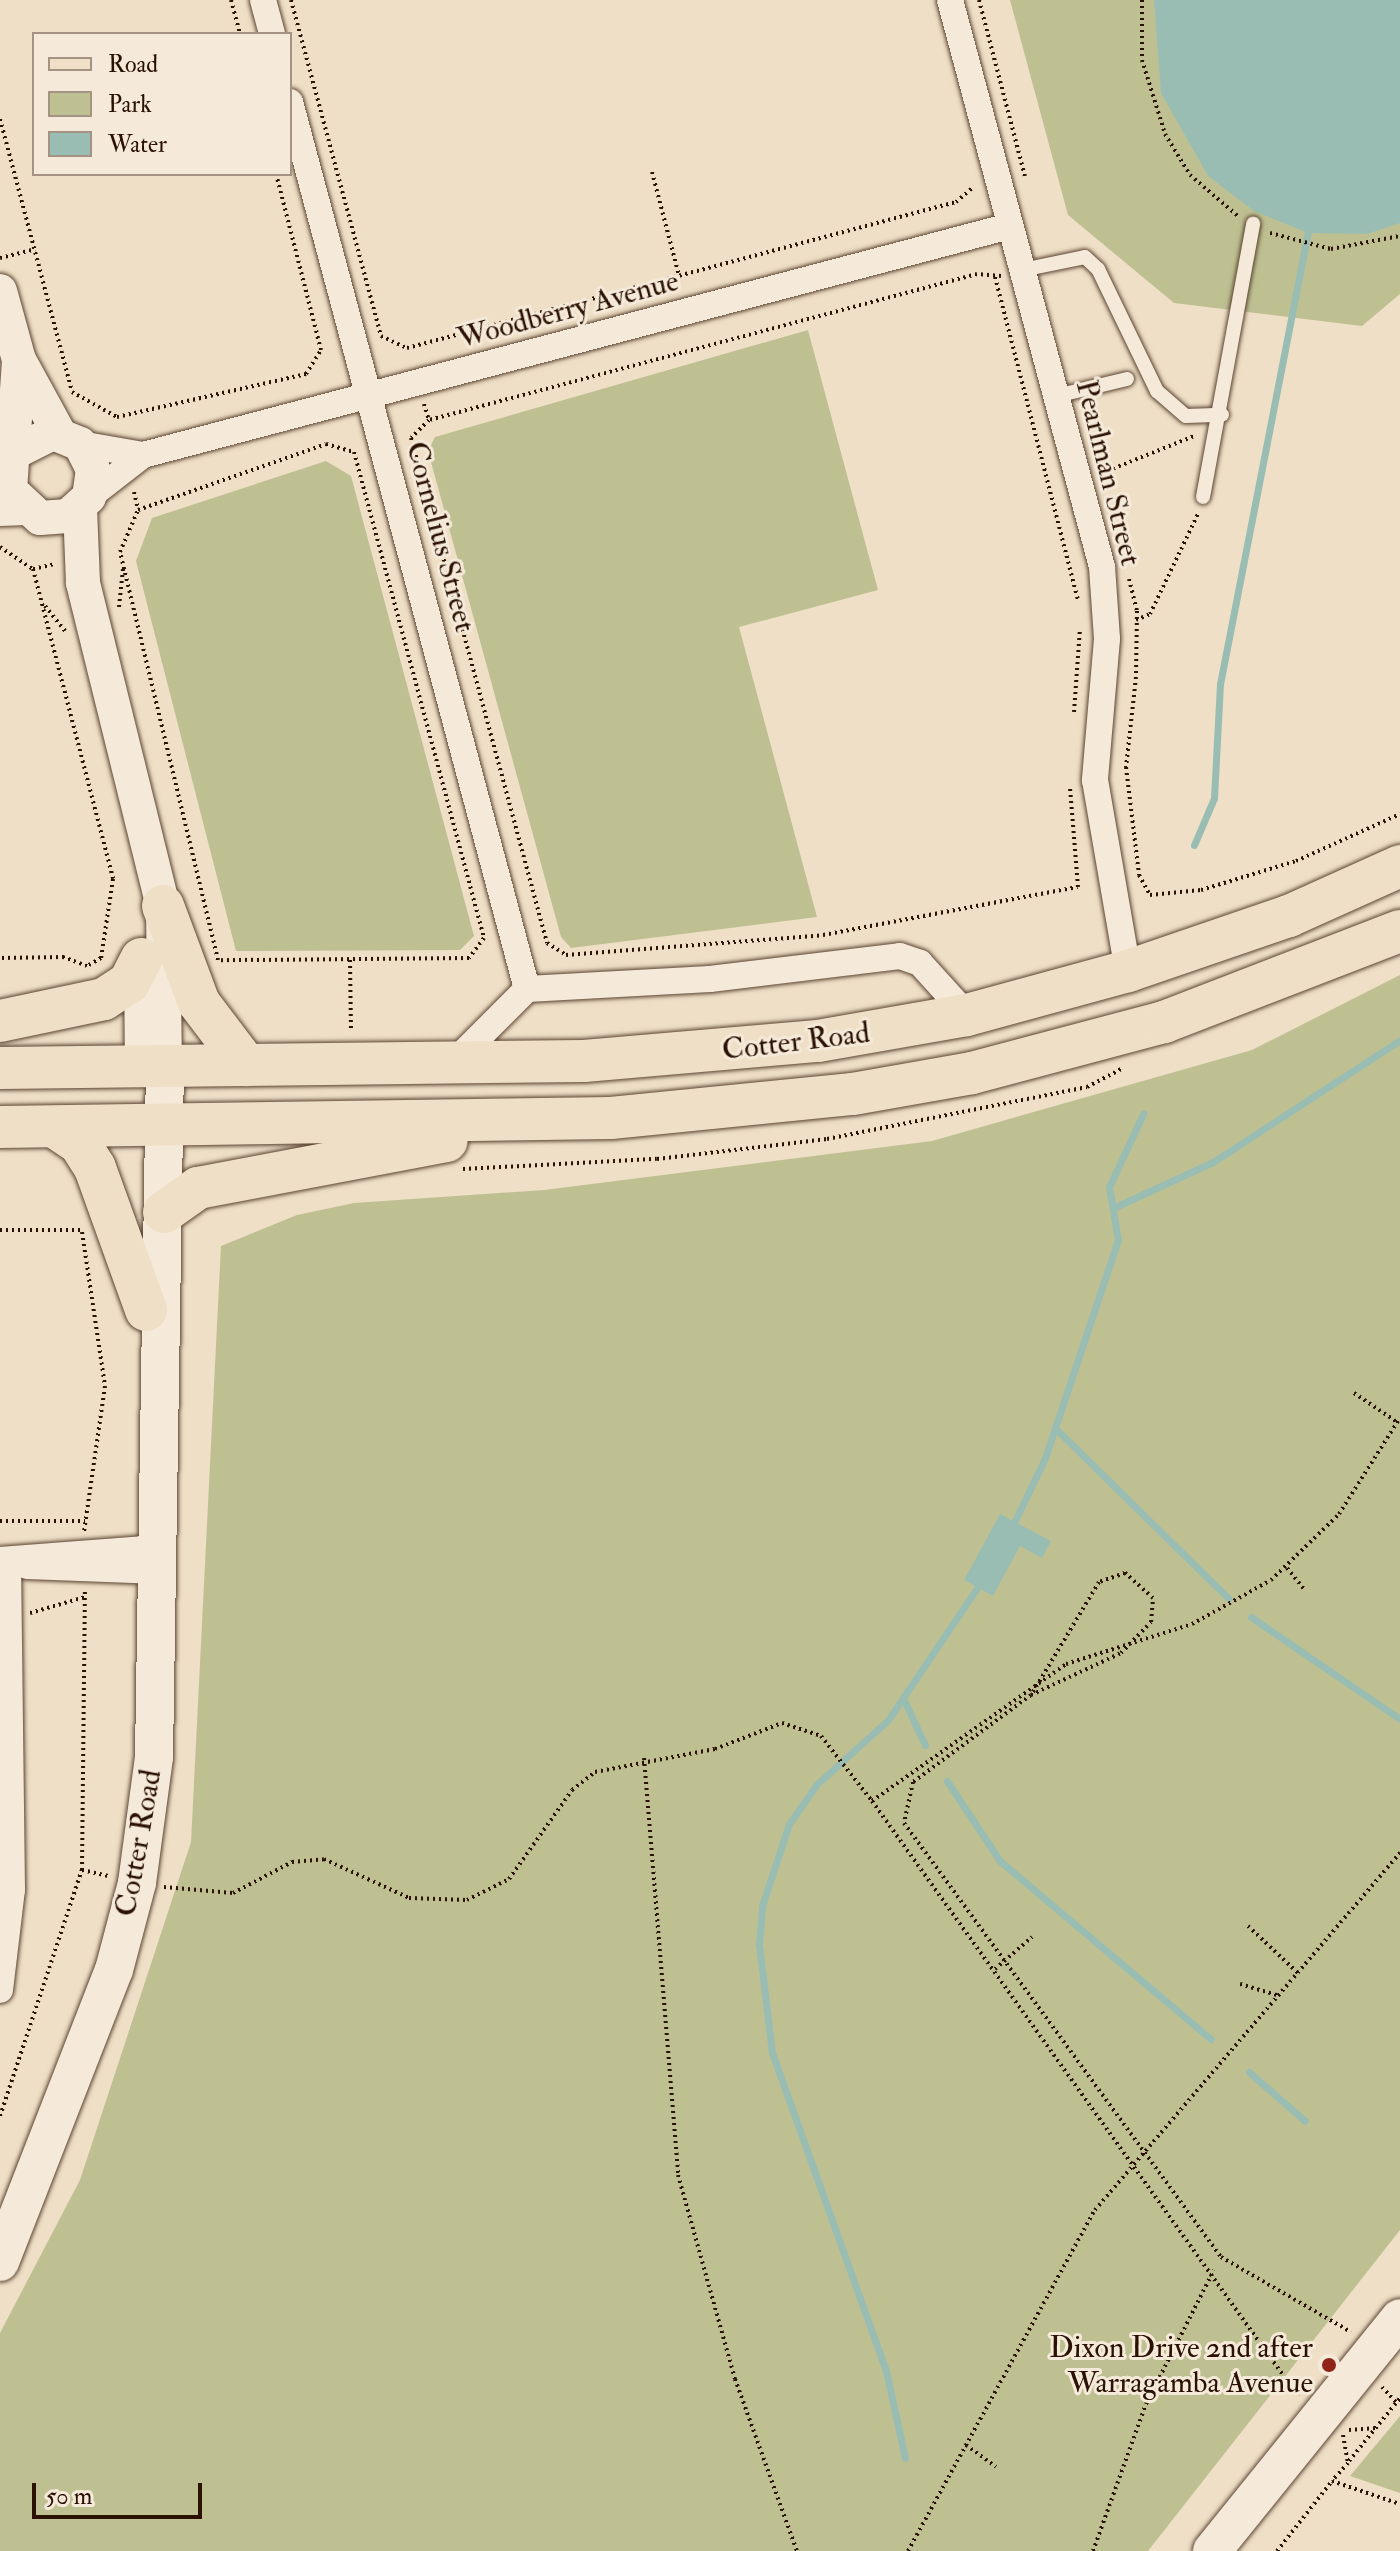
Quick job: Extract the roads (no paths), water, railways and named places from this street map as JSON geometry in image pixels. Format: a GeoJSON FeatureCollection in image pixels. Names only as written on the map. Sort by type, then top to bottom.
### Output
{"type":"FeatureCollection","features":[{"type":"Feature","properties":{"kind":"main road","name":"Cotter Road"},"geometry":{"type":"LineString","coordinates":[[158,1401],[146,1310],[154,1066],[454,1062],[698,1054],[967,1015],[1128,971],[1289,916],[1400,866]]}},
{"type":"Feature","properties":{"kind":"main road"},"geometry":{"type":"LineString","coordinates":[[163,906],[199,1003],[246,1065]]}},
{"type":"Feature","properties":{"kind":"main road","name":"Cotter Road"},"geometry":{"type":"LineString","coordinates":[[154,1126],[611,1118],[931,1082],[1164,1022],[1400,931]]}},
{"type":"Feature","properties":{"kind":"main road"},"geometry":{"type":"LineString","coordinates":[[0,1021],[104,999],[129,983],[141,959]]}},
{"type":"Feature","properties":{"kind":"main road"},"geometry":{"type":"LineString","coordinates":[[0,1068],[154,1066]]}},
{"type":"Feature","properties":{"kind":"main road"},"geometry":{"type":"LineString","coordinates":[[164,1212],[198,1188],[463,1139],[778,1125],[880,1110],[931,1082]]}},
{"type":"Feature","properties":{"kind":"main road","name":"Cotter Road"},"geometry":{"type":"LineString","coordinates":[[0,2262],[70,2097],[137,1883],[154,1757],[160,1559],[158,1401],[164,1212],[154,1126]]}},
{"type":"Feature","properties":{"kind":"main road"},"geometry":{"type":"LineString","coordinates":[[0,1127],[154,1126]]}},
{"type":"Feature","properties":{"kind":"main road"},"geometry":{"type":"LineString","coordinates":[[55,1127],[80,1144],[95,1168],[146,1310]]}},
{"type":"Feature","properties":{"kind":"main road"},"geometry":{"type":"LineString","coordinates":[[1212,2551],[1332,2423],[1388,2332]]}},
{"type":"Feature","properties":{"kind":"street"},"geometry":{"type":"LineString","coordinates":[[263,0],[271,32]]}},
{"type":"Feature","properties":{"kind":"street","name":"Pearlman Street"},"geometry":{"type":"LineString","coordinates":[[950,0],[1102,567],[1107,639],[1095,780],[1128,971]]}},
{"type":"Feature","properties":{"kind":"street","name":"Cornelius Street"},"geometry":{"type":"LineString","coordinates":[[292,109],[527,989]]}},
{"type":"Feature","properties":{"kind":"street","name":"Woodberry Avenue"},"geometry":{"type":"LineString","coordinates":[[84,503],[143,455],[1010,226]]}},
{"type":"Feature","properties":{"kind":"street"},"geometry":{"type":"LineString","coordinates":[[0,291],[19,360],[70,440],[93,469],[84,503],[83,583],[152,841],[163,906],[154,1066]]}},
{"type":"Feature","properties":{"kind":"street"},"geometry":{"type":"LineString","coordinates":[[19,360],[9,461],[10,490],[22,514],[83,583]]}},
{"type":"Feature","properties":{"kind":"street"},"geometry":{"type":"LineString","coordinates":[[9,461],[39,436],[70,440]]}},
{"type":"Feature","properties":{"kind":"street","name":"Woodberry Avenue"},"geometry":{"type":"LineString","coordinates":[[70,440],[143,455]]}},
{"type":"Feature","properties":{"kind":"street"},"geometry":{"type":"LineString","coordinates":[[22,514],[84,503]]}},
{"type":"Feature","properties":{"kind":"street"},"geometry":{"type":"LineString","coordinates":[[152,841],[141,959],[154,1066]]}},
{"type":"Feature","properties":{"kind":"street"},"geometry":{"type":"LineString","coordinates":[[454,1062],[527,989],[710,979],[900,956],[920,963],[967,1015]]}},
{"type":"Feature","properties":{"kind":"street"},"geometry":{"type":"LineString","coordinates":[[0,1990],[12,1890],[9,1614],[4,1560],[160,1559]]}},
{"type":"Feature","properties":{"kind":"lane"},"geometry":{"type":"LineString","coordinates":[[1203,497],[1222,415],[1253,224]]}},
{"type":"Feature","properties":{"kind":"lane"},"geometry":{"type":"LineString","coordinates":[[1022,270],[1085,257],[1098,269],[1157,391],[1186,416],[1222,415]]}},
{"type":"Feature","properties":{"kind":"lane"},"geometry":{"type":"LineString","coordinates":[[1056,396],[1127,379]]}},
{"type":"Feature","properties":{"kind":"water"},"geometry":{"type":"Polygon","coordinates":[[[1154,0],[1400,0],[1400,223],[1367,234],[1308,233],[1254,211],[1208,176],[1161,93],[1154,0]]]}},
{"type":"Feature","properties":{"kind":"water"},"geometry":{"type":"Polygon","coordinates":[[[1000,1514],[1051,1541],[1042,1558],[1020,1546],[993,1596],[964,1580],[1000,1514]]]}},
{"type":"Feature","properties":{"kind":"waterway"},"geometry":{"type":"LineString","coordinates":[[1194,845],[1214,798],[1220,684],[1308,233]]}},
{"type":"Feature","properties":{"kind":"waterway"},"geometry":{"type":"LineString","coordinates":[[1113,1208],[1213,1162],[1400,1040]]}},
{"type":"Feature","properties":{"kind":"waterway"},"geometry":{"type":"LineString","coordinates":[[1011,1529],[1045,1458],[1118,1240],[1109,1187],[1143,1114]]}},
{"type":"Feature","properties":{"kind":"waterway"},"geometry":{"type":"LineString","coordinates":[[1055,1428],[1228,1598]]}},
{"type":"Feature","properties":{"kind":"waterway"},"geometry":{"type":"LineString","coordinates":[[905,2458],[886,2371],[772,2053],[759,1944],[762,1906],[789,1824],[817,1784],[888,1720],[981,1582]]}},
{"type":"Feature","properties":{"kind":"waterway"},"geometry":{"type":"LineString","coordinates":[[1251,1617],[1400,1719]]}},
{"type":"Feature","properties":{"kind":"waterway"},"geometry":{"type":"LineString","coordinates":[[903,1698],[925,1745]]}},
{"type":"Feature","properties":{"kind":"waterway"},"geometry":{"type":"LineString","coordinates":[[947,1781],[1000,1861],[1211,2039]]}},
{"type":"Feature","properties":{"kind":"waterway"},"geometry":{"type":"LineString","coordinates":[[1249,2072],[1305,2121]]}},
{"type":"Feature","properties":{"kind":"place","name":"Dixon Drive 2nd after Warragamba Avenue"},"geometry":{"type":"Point","coordinates":[1329,2365]}}]}
